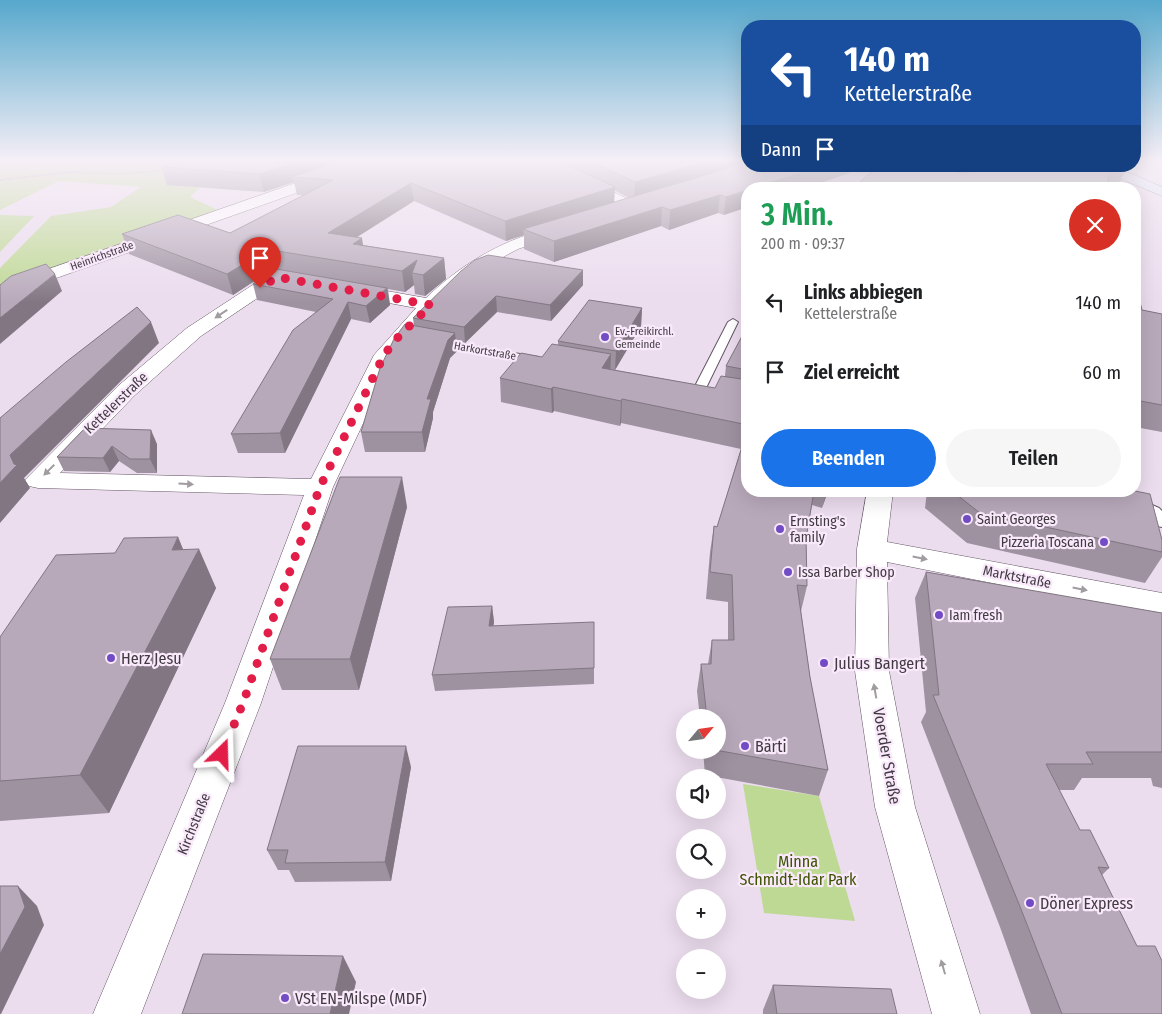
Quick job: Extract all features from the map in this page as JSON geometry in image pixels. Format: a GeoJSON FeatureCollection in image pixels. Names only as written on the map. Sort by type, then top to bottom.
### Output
{"type":"FeatureCollection","features":[{"type":"Feature","properties":{"kind":"street","name":"Heinrichstraße"},"geometry":{"type":"LineString","coordinates":[[0,292],[235,208]]}},
{"type":"Feature","properties":{"kind":"street"},"geometry":{"type":"LineString","coordinates":[[609,214],[627,208]]}},
{"type":"Feature","properties":{"kind":"street","name":"Kirchstraße"},"geometry":{"type":"LineString","coordinates":[[117,1014],[243,703],[320,487],[384,355],[415,339],[431,305],[468,272],[496,253],[573,225]]}},
{"type":"Feature","properties":{"kind":"street","name":"Kettelerstraße"},"geometry":{"type":"LineString","coordinates":[[306,282],[277,277],[194,332],[126,392],[38,480],[186,484],[222,487],[320,487]]}},
{"type":"Feature","properties":{"kind":"street"},"geometry":{"type":"LineString","coordinates":[[334,288],[431,305]]}},
{"type":"Feature","properties":{"kind":"street","name":"Voerder Straße"},"geometry":{"type":"LineString","coordinates":[[879,497],[872,549],[872,671],[895,807],[956,1014]]}},
{"type":"Feature","properties":{"kind":"street","name":"Marktstraße"},"geometry":{"type":"LineString","coordinates":[[872,549],[1162,605]]}},
{"type":"Feature","properties":{"kind":"lane"},"geometry":{"type":"LineString","coordinates":[[733,322],[698,390],[741,399]]}},
{"type":"Feature","properties":{"kind":"lane","name":"Harkortstraße"},"geometry":{"type":"LineString","coordinates":[[415,339],[546,362]]}},
{"type":"Feature","properties":{"kind":"lane"},"geometry":{"type":"LineString","coordinates":[[1120,497],[1154,511],[1162,522]]}},
{"type":"Feature","properties":{"kind":"green space"},"geometry":{"type":"Polygon","coordinates":[[[102,208],[214,208],[224,213],[0,293],[0,268],[51,216],[102,208]]]}},
{"type":"Feature","properties":{"kind":"green space"},"geometry":{"type":"Polygon","coordinates":[[[0,215],[34,216],[0,252],[0,215]]]}},
{"type":"Feature","properties":{"kind":"green space","name":"Minna Schmidt-Idar Park"},"geometry":{"type":"Polygon","coordinates":[[[743,784],[819,796],[855,921],[764,913],[743,784]]]}},
{"type":"Feature","properties":{"kind":"building"},"geometry":{"type":"Polygon","coordinates":[[[278,208],[369,208],[328,233],[362,238],[353,244],[444,258],[423,275],[412,273],[417,260],[402,271],[271,250],[265,251],[227,274],[122,234],[178,215],[230,233],[278,208]]]}},
{"type":"Feature","properties":{"kind":"building"},"geometry":{"type":"Polygon","coordinates":[[[474,208],[546,208],[505,221],[474,208]]]}},
{"type":"Feature","properties":{"kind":"building"},"geometry":{"type":"Polygon","coordinates":[[[593,208],[658,208],[554,241],[523,229],[593,208]]]}},
{"type":"Feature","properties":{"kind":"building"},"geometry":{"type":"Polygon","coordinates":[[[488,255],[583,270],[550,305],[496,296],[464,327],[413,318],[461,271],[475,260],[488,255]]]}},
{"type":"Feature","properties":{"kind":"building"},"geometry":{"type":"Polygon","coordinates":[[[46,264],[55,274],[0,318],[0,285],[11,276],[46,264]]]}},
{"type":"Feature","properties":{"kind":"building"},"geometry":{"type":"Polygon","coordinates":[[[276,269],[387,288],[366,306],[348,302],[280,433],[231,434],[293,330],[333,299],[253,284],[276,269]]]}},
{"type":"Feature","properties":{"kind":"building"},"geometry":{"type":"Polygon","coordinates":[[[589,300],[642,308],[616,351],[558,341],[589,300]]]}},
{"type":"Feature","properties":{"kind":"building"},"geometry":{"type":"Polygon","coordinates":[[[1141,306],[1142,310],[1162,314],[1162,405],[1141,401],[1141,306]]]}},
{"type":"Feature","properties":{"kind":"building"},"geometry":{"type":"Polygon","coordinates":[[[137,307],[151,322],[10,455],[14,464],[17,465],[0,483],[0,418],[66,362],[137,307]]]}},
{"type":"Feature","properties":{"kind":"building"},"geometry":{"type":"Polygon","coordinates":[[[405,324],[455,333],[448,340],[427,399],[431,399],[422,432],[361,432],[380,368],[394,339],[405,324]]]}},
{"type":"Feature","properties":{"kind":"building"},"geometry":{"type":"Polygon","coordinates":[[[741,338],[741,369],[726,366],[741,338]]]}},
{"type":"Feature","properties":{"kind":"building"},"geometry":{"type":"Polygon","coordinates":[[[552,344],[611,354],[602,368],[715,388],[721,376],[741,379],[741,424],[622,399],[621,401],[553,387],[551,389],[500,378],[521,353],[542,357],[552,344]]]}},
{"type":"Feature","properties":{"kind":"building"},"geometry":{"type":"Polygon","coordinates":[[[85,428],[151,430],[150,459],[130,459],[112,446],[103,458],[57,457],[85,428]]]}},
{"type":"Feature","properties":{"kind":"building"},"geometry":{"type":"Polygon","coordinates":[[[741,450],[741,497],[813,497],[806,538],[807,586],[797,585],[810,677],[828,770],[726,752],[726,709],[706,709],[701,664],[711,664],[712,640],[734,640],[732,575],[710,572],[714,526],[717,527],[741,450]]]}},
{"type":"Feature","properties":{"kind":"building"},"geometry":{"type":"Polygon","coordinates":[[[340,477],[402,477],[350,659],[270,659],[340,477]]]}},
{"type":"Feature","properties":{"kind":"building"},"geometry":{"type":"Polygon","coordinates":[[[1141,492],[1150,494],[1162,540],[1162,552],[980,513],[960,497],[1141,497],[1141,492]]]}},
{"type":"Feature","properties":{"kind":"building","name":"Herz Jesu"},"geometry":{"type":"Polygon","coordinates":[[[178,537],[172,550],[199,549],[80,775],[0,781],[0,637],[56,555],[115,553],[124,538],[178,537]]]}},
{"type":"Feature","properties":{"kind":"building"},"geometry":{"type":"Polygon","coordinates":[[[926,572],[1162,613],[1162,752],[1086,752],[1093,764],[1046,764],[1080,830],[1090,830],[1109,868],[1098,867],[1137,946],[1155,946],[1162,961],[1162,1014],[1062,1014],[933,695],[939,695],[926,572]]]}},
{"type":"Feature","properties":{"kind":"building"},"geometry":{"type":"Polygon","coordinates":[[[492,606],[489,626],[594,622],[594,668],[432,675],[448,607],[492,606]]]}},
{"type":"Feature","properties":{"kind":"building"},"geometry":{"type":"Polygon","coordinates":[[[298,746],[406,746],[385,862],[285,863],[288,850],[267,850],[298,746]]]}},
{"type":"Feature","properties":{"kind":"building"},"geometry":{"type":"Polygon","coordinates":[[[0,886],[18,886],[25,907],[0,954],[0,886]]]}},
{"type":"Feature","properties":{"kind":"building"},"geometry":{"type":"Polygon","coordinates":[[[203,954],[343,956],[330,1014],[182,1014],[203,954]]]}},
{"type":"Feature","properties":{"kind":"building"},"geometry":{"type":"Polygon","coordinates":[[[773,985],[891,989],[897,1014],[777,1014],[773,985]]]}},
{"type":"Feature","properties":{"kind":"place","name":"Ev.-Freikirchl. Gemeinde"},"geometry":{"type":"Point","coordinates":[605,337]}},
{"type":"Feature","properties":{"kind":"place","name":"Saint Georges"},"geometry":{"type":"Point","coordinates":[967,519]}},
{"type":"Feature","properties":{"kind":"place","name":"Ernsting's family"},"geometry":{"type":"Point","coordinates":[780,529]}},
{"type":"Feature","properties":{"kind":"place","name":"Pizzeria Toscana"},"geometry":{"type":"Point","coordinates":[1104,542]}},
{"type":"Feature","properties":{"kind":"place","name":"Issa Barber Shop"},"geometry":{"type":"Point","coordinates":[788,572]}},
{"type":"Feature","properties":{"kind":"place","name":"Iam fresh"},"geometry":{"type":"Point","coordinates":[939,615]}},
{"type":"Feature","properties":{"kind":"place","name":"Herz Jesu"},"geometry":{"type":"Point","coordinates":[111,658]}},
{"type":"Feature","properties":{"kind":"place","name":"Julius Bangert"},"geometry":{"type":"Point","coordinates":[824,663]}},
{"type":"Feature","properties":{"kind":"place","name":"Bärti"},"geometry":{"type":"Point","coordinates":[745,746]}},
{"type":"Feature","properties":{"kind":"place","name":"Döner Express"},"geometry":{"type":"Point","coordinates":[1030,903]}},
{"type":"Feature","properties":{"kind":"place","name":"VSt EN-Milspe (MDF)"},"geometry":{"type":"Point","coordinates":[285,998]}},
{"type":"Feature","properties":{"kind":"route"},"geometry":{"type":"LineString","coordinates":[[222,754],[243,703],[320,487],[384,355],[399,336],[431,305],[277,277],[260,288]]}}]}
